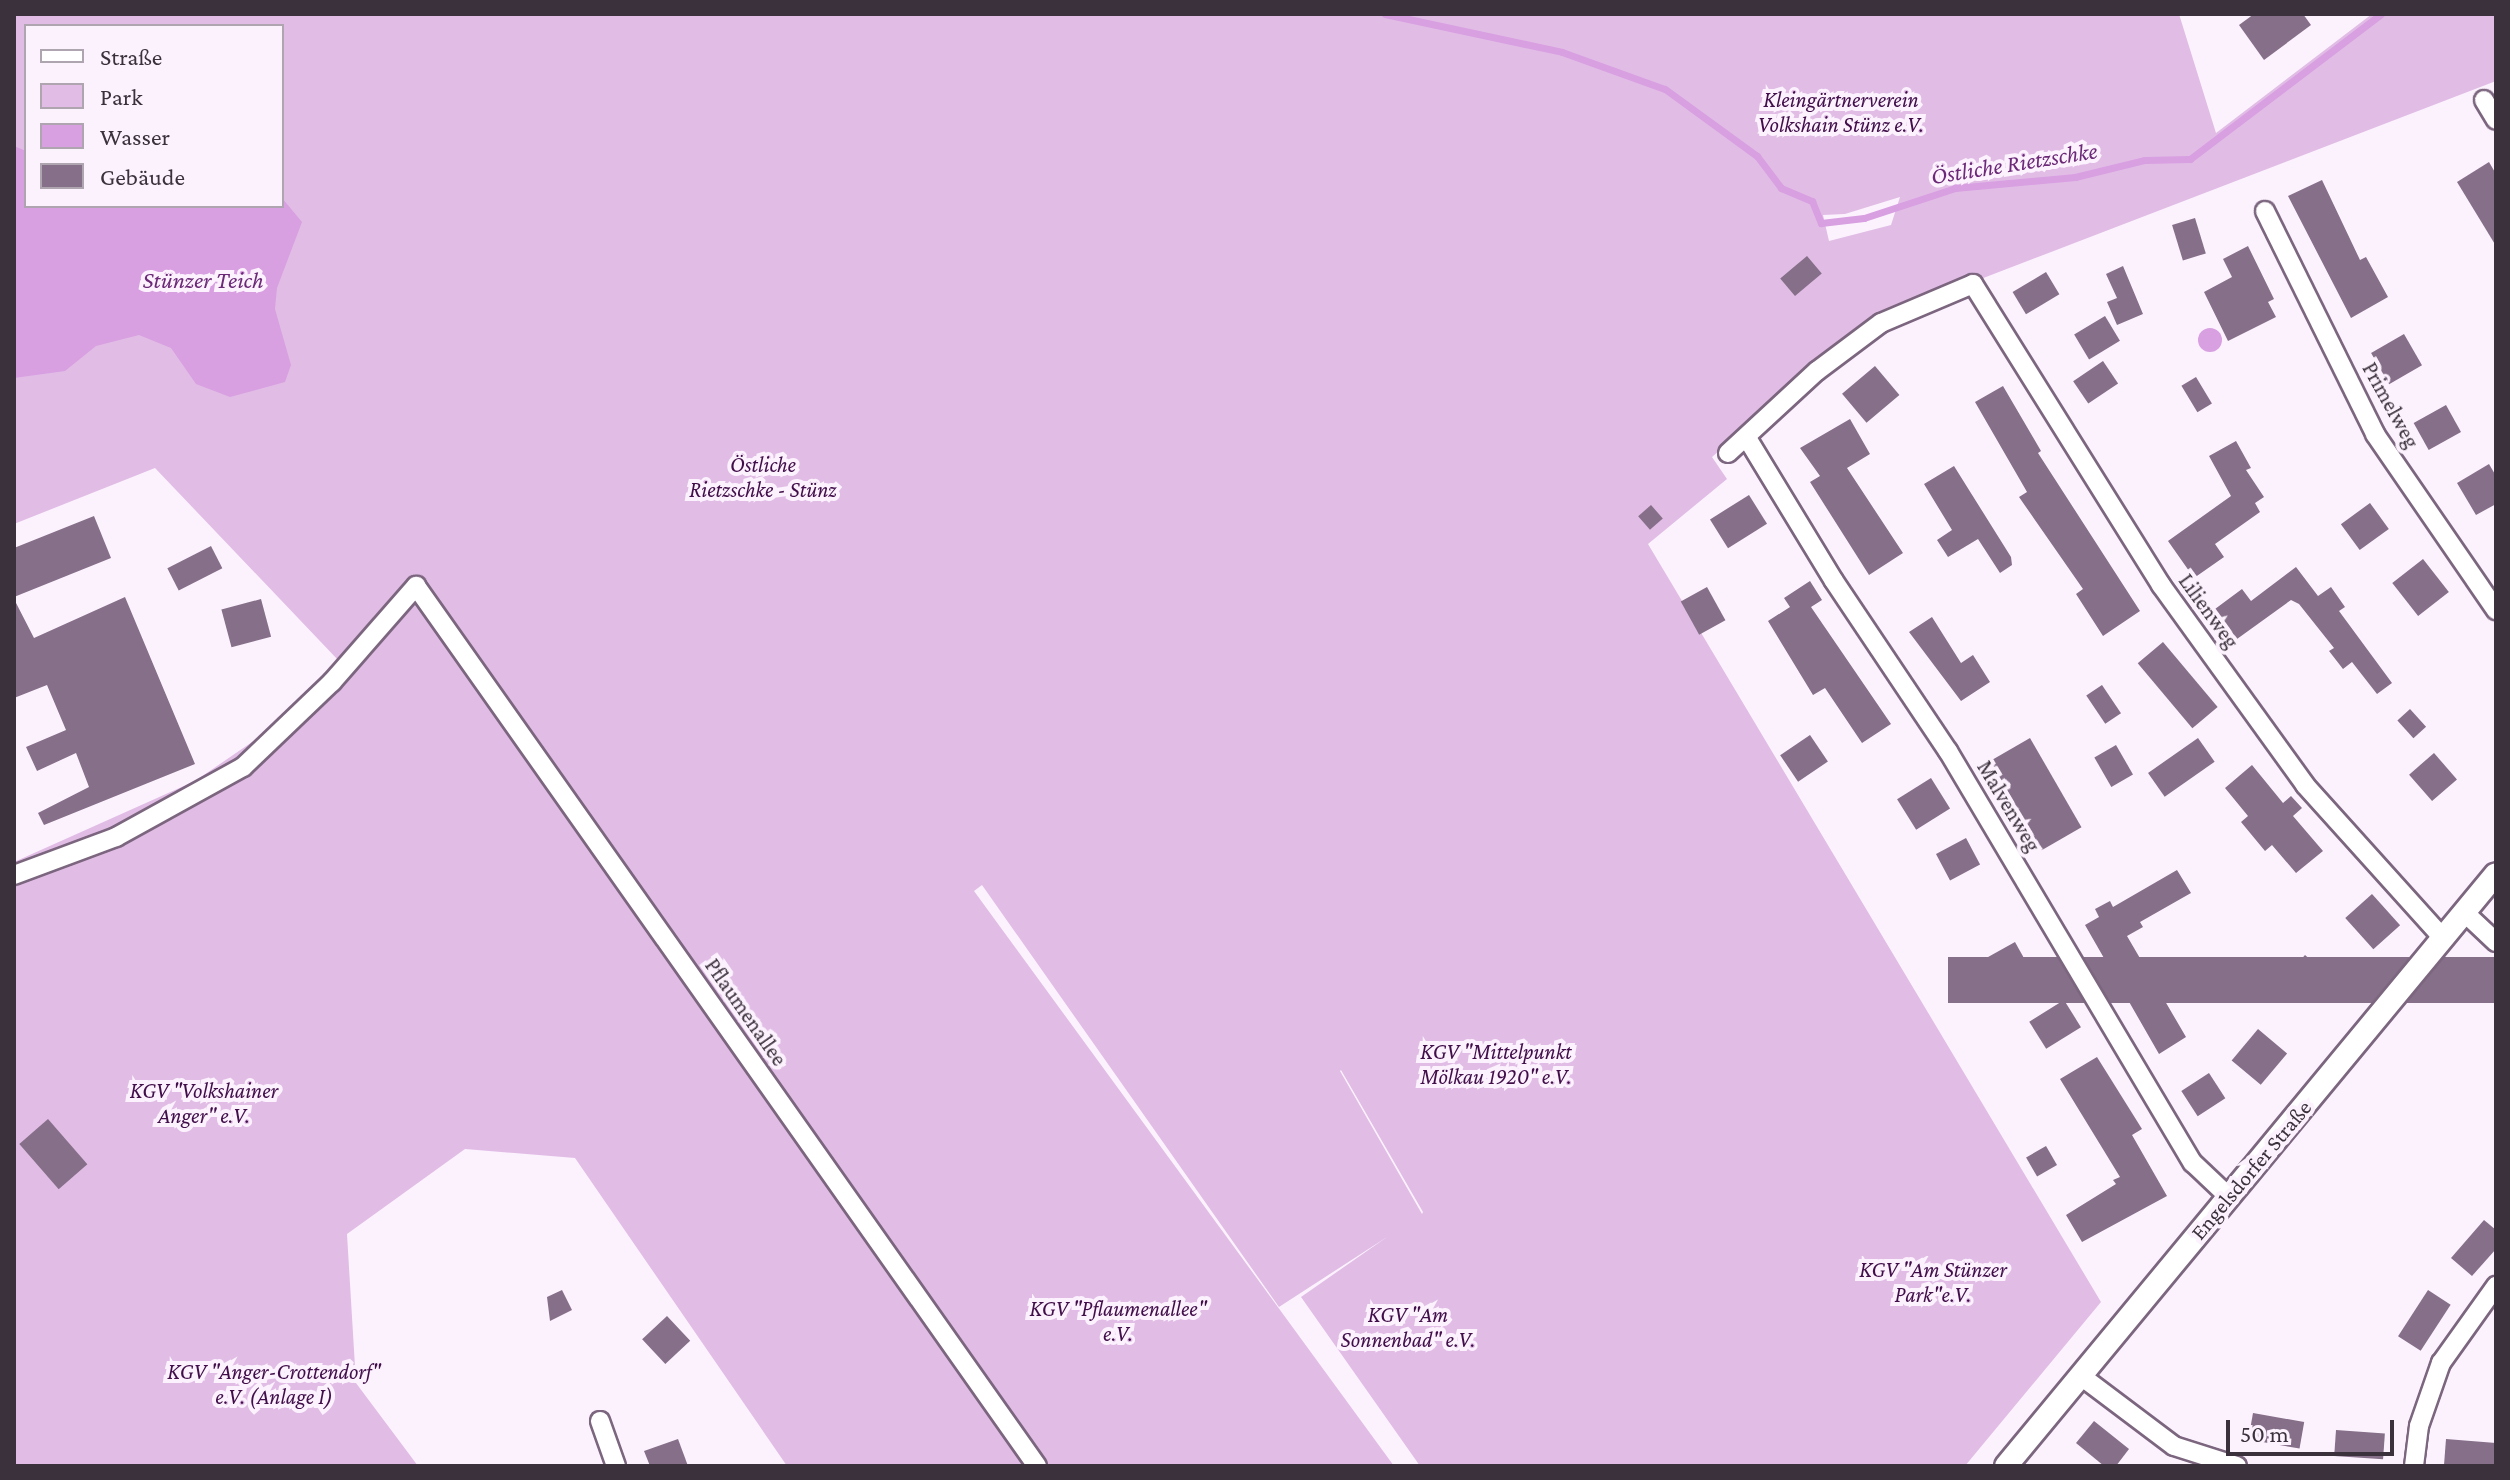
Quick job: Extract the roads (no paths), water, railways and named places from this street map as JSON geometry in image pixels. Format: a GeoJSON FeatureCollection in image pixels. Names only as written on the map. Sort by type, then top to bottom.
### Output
{"type":"FeatureCollection","features":[{"type":"Feature","properties":{"kind":"street"},"geometry":{"type":"LineString","coordinates":[[2484,100],[2496,120]]}},
{"type":"Feature","properties":{"kind":"street","name":"Primelweg"},"geometry":{"type":"LineString","coordinates":[[2265,211],[2375,434],[2496,610]]}},
{"type":"Feature","properties":{"kind":"street","name":"Lilienweg"},"geometry":{"type":"LineString","coordinates":[[1747,438],[1817,371],[1881,323],[1973,284],[2161,585],[2305,785],[2443,938]]}},
{"type":"Feature","properties":{"kind":"street"},"geometry":{"type":"LineString","coordinates":[[1728,453],[1747,438]]}},
{"type":"Feature","properties":{"kind":"street","name":"Malvenweg"},"geometry":{"type":"LineString","coordinates":[[1747,438],[1834,581],[1948,751],[2193,1163],[2229,1197]]}},
{"type":"Feature","properties":{"kind":"street","name":"Pflaumenallee"},"geometry":{"type":"LineString","coordinates":[[14,875],[116,837],[243,767],[332,682],[416,586],[1037,1466]]}},
{"type":"Feature","properties":{"kind":"street","name":"Engelsdorfer Straße"},"geometry":{"type":"LineString","coordinates":[[2006,1466],[2496,874]]}},
{"type":"Feature","properties":{"kind":"street"},"geometry":{"type":"LineString","coordinates":[[2464,912],[2496,942]]}},
{"type":"Feature","properties":{"kind":"street"},"geometry":{"type":"LineString","coordinates":[[2414,1466],[2419,1426],[2441,1363],[2496,1286]]}},
{"type":"Feature","properties":{"kind":"street"},"geometry":{"type":"LineString","coordinates":[[2081,1376],[2174,1446],[2237,1466]]}},
{"type":"Feature","properties":{"kind":"street"},"geometry":{"type":"LineString","coordinates":[[600,1421],[616,1466]]}},
{"type":"Feature","properties":{"kind":"water","name":"Stünzer Teich"},"geometry":{"type":"Polygon","coordinates":[[[14,146],[24,150],[24,208],[284,208],[284,200],[302,222],[277,288],[275,309],[291,365],[285,382],[230,397],[196,384],[171,348],[139,335],[96,346],[65,371],[14,378],[14,146]]]}},
{"type":"Feature","properties":{"kind":"water"},"geometry":{"type":"Polygon","coordinates":[[[2210,328],[2219,331],[2222,340],[2219,349],[2210,352],[2201,349],[2198,340],[2201,331],[2210,328]]]}},
{"type":"Feature","properties":{"kind":"waterway","name":"Östliche Rietzschke"},"geometry":{"type":"LineString","coordinates":[[1385,14],[1562,52],[1665,89],[1757,156],[1781,188],[1812,201],[1821,223],[1864,218],[1955,188],[2075,177],[2145,160],[2190,159],[2381,14]]}},
{"type":"Feature","properties":{"kind":"park label","name":"Kleingärtnerverein Volkshain Stünz e.V."},"geometry":{"type":"Point","coordinates":[1841,112]}},
{"type":"Feature","properties":{"kind":"park label","name":"Östliche Rietzschke - Stünz"},"geometry":{"type":"Point","coordinates":[763,476]}},
{"type":"Feature","properties":{"kind":"park label","name":"KGV \"Mittelpunkt Mölkau 1920\" e.V."},"geometry":{"type":"Point","coordinates":[1496,1064]}},
{"type":"Feature","properties":{"kind":"park label","name":"KGV \"Volkshainer Anger\" e.V."},"geometry":{"type":"Point","coordinates":[204,1102]}},
{"type":"Feature","properties":{"kind":"park label","name":"KGV \"Am Stünzer Park\"e.V."},"geometry":{"type":"Point","coordinates":[1933,1282]}},
{"type":"Feature","properties":{"kind":"park label","name":"KGV \"Pflaumenallee\" e.V."},"geometry":{"type":"Point","coordinates":[1118,1320]}},
{"type":"Feature","properties":{"kind":"park label","name":"KGV \"Am Sonnenbad\" e.V."},"geometry":{"type":"Point","coordinates":[1408,1326]}},
{"type":"Feature","properties":{"kind":"park label","name":"KGV \"Anger-Crottendorf\" e.V. (Anlage I)"},"geometry":{"type":"Point","coordinates":[274,1384]}}]}
